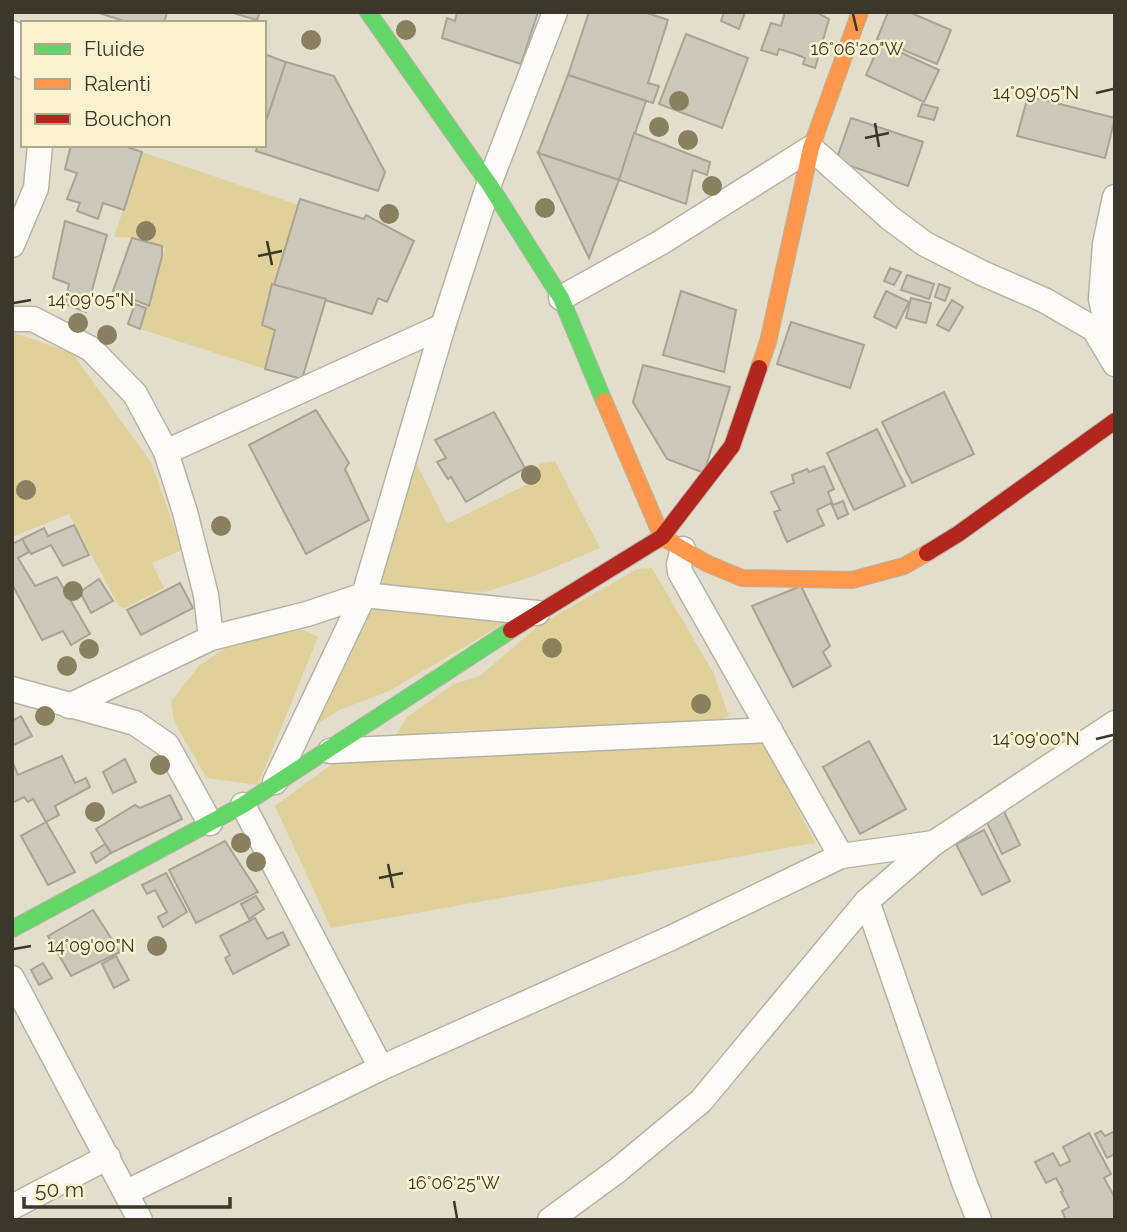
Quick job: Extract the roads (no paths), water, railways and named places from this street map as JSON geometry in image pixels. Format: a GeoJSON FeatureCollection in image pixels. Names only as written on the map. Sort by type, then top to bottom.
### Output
{"type":"FeatureCollection","features":[{"type":"Feature","properties":{"kind":"street"},"geometry":{"type":"LineString","coordinates":[[368,12],[489,184],[561,298],[673,543],[680,572],[841,856]]}},
{"type":"Feature","properties":{"kind":"street"},"geometry":{"type":"LineString","coordinates":[[275,784],[365,595],[443,326],[489,184],[555,12]]}},
{"type":"Feature","properties":{"kind":"street"},"geometry":{"type":"LineString","coordinates":[[12,929],[243,804],[537,613],[673,543],[732,446],[768,342],[811,148],[860,12]]}},
{"type":"Feature","properties":{"kind":"street"},"geometry":{"type":"LineString","coordinates":[[12,33],[21,61]]}},
{"type":"Feature","properties":{"kind":"street"},"geometry":{"type":"LineString","coordinates":[[12,245],[36,188],[40,147]]}},
{"type":"Feature","properties":{"kind":"street"},"geometry":{"type":"LineString","coordinates":[[561,298],[660,243],[811,148]]}},
{"type":"Feature","properties":{"kind":"street"},"geometry":{"type":"LineString","coordinates":[[811,148],[890,218],[925,244],[982,274],[1044,300],[1094,329],[1115,362]]}},
{"type":"Feature","properties":{"kind":"street"},"geometry":{"type":"LineString","coordinates":[[1115,197],[1105,244],[1101,299],[1115,362]]}},
{"type":"Feature","properties":{"kind":"street"},"geometry":{"type":"LineString","coordinates":[[12,319],[33,319],[91,349],[135,394],[166,452],[185,512],[206,595],[211,638]]}},
{"type":"Feature","properties":{"kind":"street"},"geometry":{"type":"LineString","coordinates":[[166,452],[443,326]]}},
{"type":"Feature","properties":{"kind":"street"},"geometry":{"type":"LineString","coordinates":[[673,543],[705,564],[742,578],[852,580],[904,566],[958,534],[1115,421]]}},
{"type":"Feature","properties":{"kind":"street"},"geometry":{"type":"LineString","coordinates":[[69,706],[211,638],[307,614],[365,595],[537,613]]}},
{"type":"Feature","properties":{"kind":"street"},"geometry":{"type":"LineString","coordinates":[[12,689],[135,723],[167,745],[210,822]]}},
{"type":"Feature","properties":{"kind":"street"},"geometry":{"type":"LineString","coordinates":[[550,1220],[618,1170],[701,1101],[867,901],[934,843],[1115,723]]}},
{"type":"Feature","properties":{"kind":"street"},"geometry":{"type":"LineString","coordinates":[[325,751],[770,730]]}},
{"type":"Feature","properties":{"kind":"street"},"geometry":{"type":"LineString","coordinates":[[243,804],[382,1068]]}},
{"type":"Feature","properties":{"kind":"street"},"geometry":{"type":"LineString","coordinates":[[127,1192],[382,1068],[671,938],[841,856],[934,843]]}},
{"type":"Feature","properties":{"kind":"street"},"geometry":{"type":"LineString","coordinates":[[867,901],[979,1220]]}},
{"type":"Feature","properties":{"kind":"street"},"geometry":{"type":"LineString","coordinates":[[12,978],[140,1220]]}},
{"type":"Feature","properties":{"kind":"street"},"geometry":{"type":"LineString","coordinates":[[12,1207],[108,1157]]}}]}
